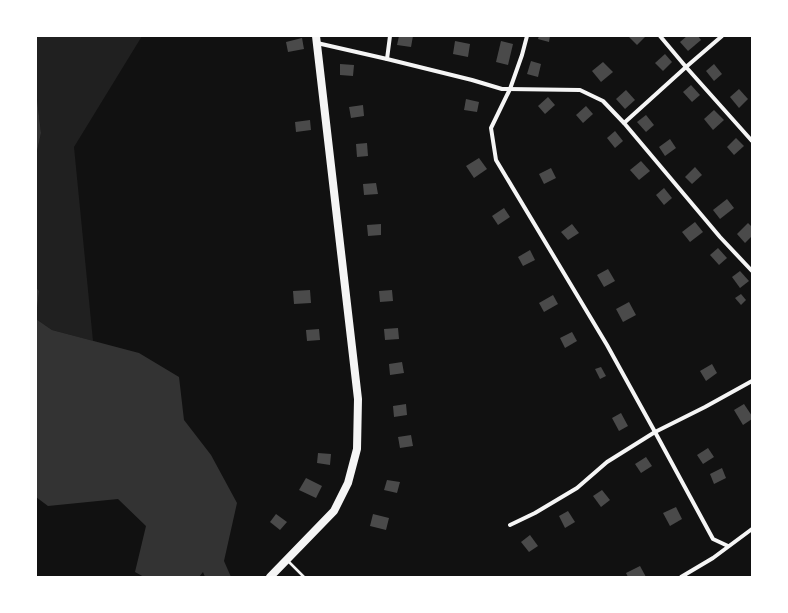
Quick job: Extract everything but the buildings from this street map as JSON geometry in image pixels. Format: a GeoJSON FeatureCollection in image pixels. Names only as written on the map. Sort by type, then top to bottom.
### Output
{"type":"FeatureCollection","features":[{"type":"Feature","properties":{"kind":"main road"},"geometry":{"type":"LineString","coordinates":[[270,577],[334,510],[348,482],[357,449],[358,399],[317,39]]}},
{"type":"Feature","properties":{"kind":"street"},"geometry":{"type":"LineString","coordinates":[[387,58],[390,36]]}},
{"type":"Feature","properties":{"kind":"street"},"geometry":{"type":"LineString","coordinates":[[527,36],[510,89],[491,128],[496,160],[603,338],[713,539],[728,546]]}},
{"type":"Feature","properties":{"kind":"street"},"geometry":{"type":"LineString","coordinates":[[660,36],[752,141]]}},
{"type":"Feature","properties":{"kind":"street"},"geometry":{"type":"LineString","coordinates":[[624,123],[722,36]]}},
{"type":"Feature","properties":{"kind":"street"},"geometry":{"type":"LineString","coordinates":[[317,39],[502,89],[580,90],[603,101],[624,123],[720,237],[752,271]]}},
{"type":"Feature","properties":{"kind":"street"},"geometry":{"type":"LineString","coordinates":[[510,525],[535,513],[577,488],[607,462],[655,432],[752,381]]}},
{"type":"Feature","properties":{"kind":"street"},"geometry":{"type":"LineString","coordinates":[[681,577],[713,558],[752,529]]}},
{"type":"Feature","properties":{"kind":"lane"},"geometry":{"type":"LineString","coordinates":[[287,560],[304,577]]}},
{"type":"Feature","properties":{"kind":"shaded area"},"geometry":{"type":"Polygon","coordinates":[[[36,36],[142,36],[74,147],[93,341],[52,330],[36,319],[39,291],[36,287],[36,156],[41,133],[36,91],[36,36]]]}},
{"type":"Feature","properties":{"kind":"shaded area"},"geometry":{"type":"Polygon","coordinates":[[[36,91],[41,133],[36,156],[36,91]]]}},
{"type":"Feature","properties":{"kind":"shaded area"},"geometry":{"type":"Polygon","coordinates":[[[36,287],[39,291],[36,319],[36,287]]]}},
{"type":"Feature","properties":{"kind":"shaded area"},"geometry":{"type":"Polygon","coordinates":[[[36,319],[52,330],[139,353],[179,377],[184,420],[211,455],[237,503],[224,561],[231,577],[205,577],[203,572],[199,577],[144,577],[135,572],[146,526],[118,499],[48,506],[36,497],[36,319]]]}}]}
